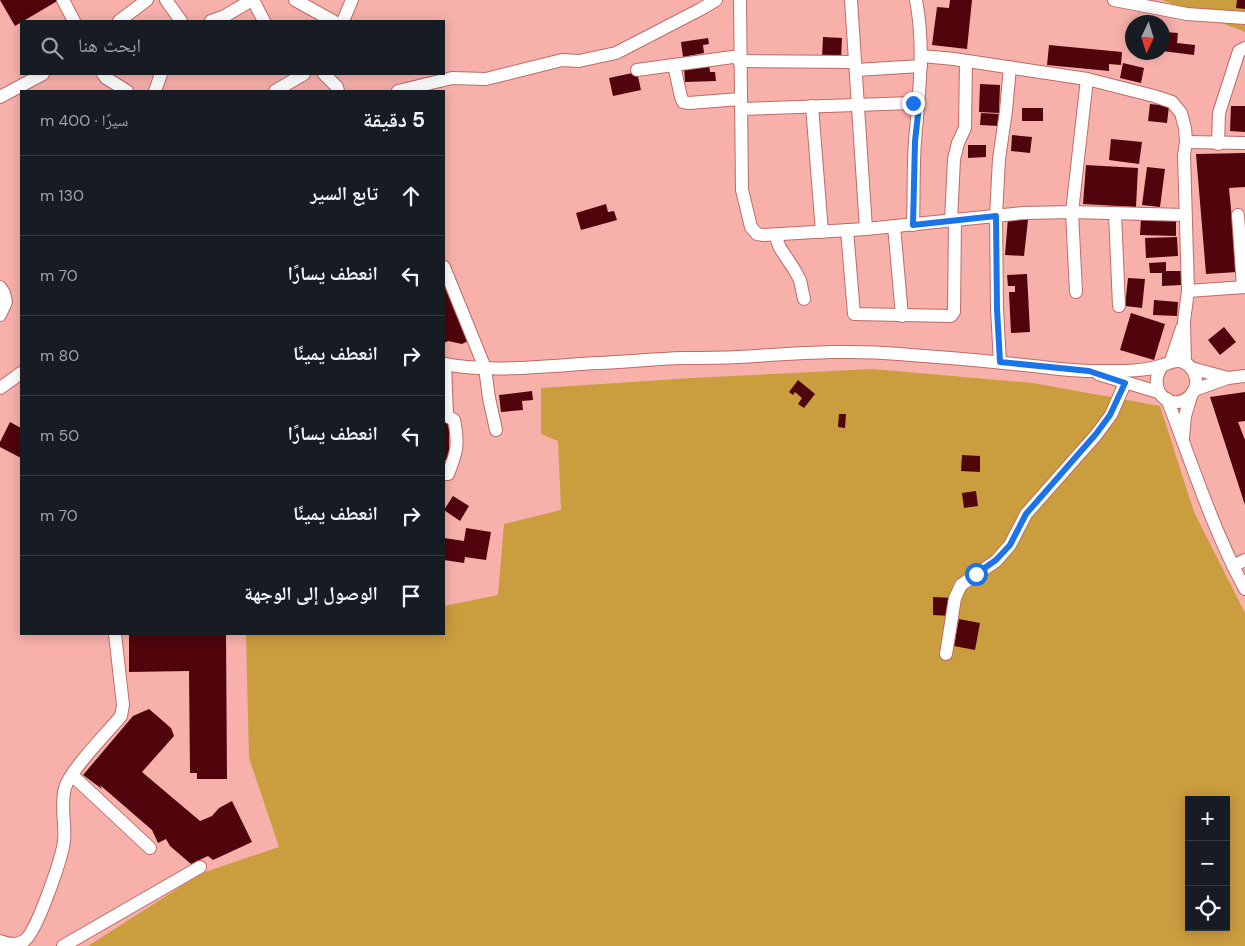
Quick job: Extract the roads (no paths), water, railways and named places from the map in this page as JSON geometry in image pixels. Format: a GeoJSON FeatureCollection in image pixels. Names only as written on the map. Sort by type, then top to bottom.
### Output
{"type":"FeatureCollection","features":[{"type":"Feature","properties":{"kind":"street"},"geometry":{"type":"LineString","coordinates":[[63,0],[73,20]]}},
{"type":"Feature","properties":{"kind":"street"},"geometry":{"type":"LineString","coordinates":[[120,20],[147,0]]}},
{"type":"Feature","properties":{"kind":"street"},"geometry":{"type":"LineString","coordinates":[[166,0],[180,20]]}},
{"type":"Feature","properties":{"kind":"street"},"geometry":{"type":"LineString","coordinates":[[214,20],[223,17],[252,0],[263,20]]}},
{"type":"Feature","properties":{"kind":"street"},"geometry":{"type":"LineString","coordinates":[[295,0],[331,20]]}},
{"type":"Feature","properties":{"kind":"street"},"geometry":{"type":"LineString","coordinates":[[344,20],[352,0]]}},
{"type":"Feature","properties":{"kind":"street"},"geometry":{"type":"LineString","coordinates":[[402,90],[452,78],[479,80],[562,60],[579,61],[616,53],[716,0]]}},
{"type":"Feature","properties":{"kind":"street"},"geometry":{"type":"LineString","coordinates":[[740,0],[742,190],[755,233],[775,235],[822,232],[996,216],[1072,212],[1185,215]]}},
{"type":"Feature","properties":{"kind":"street"},"geometry":{"type":"LineString","coordinates":[[851,0],[866,229]]}},
{"type":"Feature","properties":{"kind":"street"},"geometry":{"type":"LineString","coordinates":[[913,225],[915,141],[921,61],[919,16],[916,0]]}},
{"type":"Feature","properties":{"kind":"street"},"geometry":{"type":"LineString","coordinates":[[1114,0],[1186,14],[1245,18]]}},
{"type":"Feature","properties":{"kind":"street"},"geometry":{"type":"LineString","coordinates":[[1218,144],[1219,113],[1239,51],[1245,48]]}},
{"type":"Feature","properties":{"kind":"street"},"geometry":{"type":"LineString","coordinates":[[637,70],[740,59],[856,66],[966,60],[1087,78],[1172,102],[1181,113],[1185,128],[1185,215],[1188,291],[1184,321],[1188,365],[1196,378],[1185,416],[1183,440]]}},
{"type":"Feature","properties":{"kind":"street"},"geometry":{"type":"LineString","coordinates":[[847,230],[854,314],[902,316],[953,315],[954,160],[956,148],[965,128],[966,60]]}},
{"type":"Feature","properties":{"kind":"street"},"geometry":{"type":"LineString","coordinates":[[674,65],[681,97],[683,102],[689,103],[812,106],[913,103],[918,101]]}},
{"type":"Feature","properties":{"kind":"street"},"geometry":{"type":"LineString","coordinates":[[1000,362],[997,309],[996,216],[999,159],[1010,67]]}},
{"type":"Feature","properties":{"kind":"street"},"geometry":{"type":"LineString","coordinates":[[0,96],[41,75]]}},
{"type":"Feature","properties":{"kind":"street"},"geometry":{"type":"LineString","coordinates":[[104,75],[106,78],[125,90]]}},
{"type":"Feature","properties":{"kind":"street"},"geometry":{"type":"LineString","coordinates":[[155,90],[161,75]]}},
{"type":"Feature","properties":{"kind":"street"},"geometry":{"type":"LineString","coordinates":[[277,90],[301,75]]}},
{"type":"Feature","properties":{"kind":"street"},"geometry":{"type":"LineString","coordinates":[[325,75],[337,86],[338,90]]}},
{"type":"Feature","properties":{"kind":"street"},"geometry":{"type":"LineString","coordinates":[[1076,292],[1072,212],[1087,78]]}},
{"type":"Feature","properties":{"kind":"street"},"geometry":{"type":"LineString","coordinates":[[812,106],[822,232]]}},
{"type":"Feature","properties":{"kind":"street"},"geometry":{"type":"LineString","coordinates":[[1186,142],[1245,143]]}},
{"type":"Feature","properties":{"kind":"street"},"geometry":{"type":"LineString","coordinates":[[1115,214],[1119,306]]}},
{"type":"Feature","properties":{"kind":"street"},"geometry":{"type":"LineString","coordinates":[[1188,291],[1244,287],[1238,215]]}},
{"type":"Feature","properties":{"kind":"street"},"geometry":{"type":"LineString","coordinates":[[894,226],[902,316]]}},
{"type":"Feature","properties":{"kind":"street"},"geometry":{"type":"LineString","coordinates":[[775,235],[780,248],[800,280],[804,299]]}},
{"type":"Feature","properties":{"kind":"street"},"geometry":{"type":"LineString","coordinates":[[445,269],[485,368],[496,430]]}},
{"type":"Feature","properties":{"kind":"street"},"geometry":{"type":"LineString","coordinates":[[0,287],[6,302],[0,315]]}},
{"type":"Feature","properties":{"kind":"street"},"geometry":{"type":"LineString","coordinates":[[1184,321],[1167,363],[1158,371],[1156,385],[1183,440],[1205,502],[1245,589]]}},
{"type":"Feature","properties":{"kind":"street"},"geometry":{"type":"LineString","coordinates":[[445,476],[457,453],[457,434],[454,420],[446,416],[445,364],[485,368],[869,351],[1089,371],[1127,371],[1178,361],[1228,378]]}},
{"type":"Feature","properties":{"kind":"street"},"geometry":{"type":"LineString","coordinates":[[1089,371],[1181,401],[1193,392],[1228,378],[1245,376]]}},
{"type":"Feature","properties":{"kind":"street"},"geometry":{"type":"LineString","coordinates":[[0,388],[20,374]]}},
{"type":"Feature","properties":{"kind":"street"},"geometry":{"type":"LineString","coordinates":[[946,654],[955,598],[961,586],[996,560],[1010,545],[1026,514],[1101,428],[1110,415],[1125,383]]}},
{"type":"Feature","properties":{"kind":"street"},"geometry":{"type":"LineString","coordinates":[[1233,566],[1245,560]]}},
{"type":"Feature","properties":{"kind":"street"},"geometry":{"type":"LineString","coordinates":[[8,944],[18,944],[29,936],[60,863],[64,840],[63,802],[65,787],[72,775],[121,716],[123,705],[115,635]]}},
{"type":"Feature","properties":{"kind":"street"},"geometry":{"type":"LineString","coordinates":[[72,775],[150,848]]}},
{"type":"Feature","properties":{"kind":"street"},"geometry":{"type":"LineString","coordinates":[[63,946],[200,867]]}}]}
